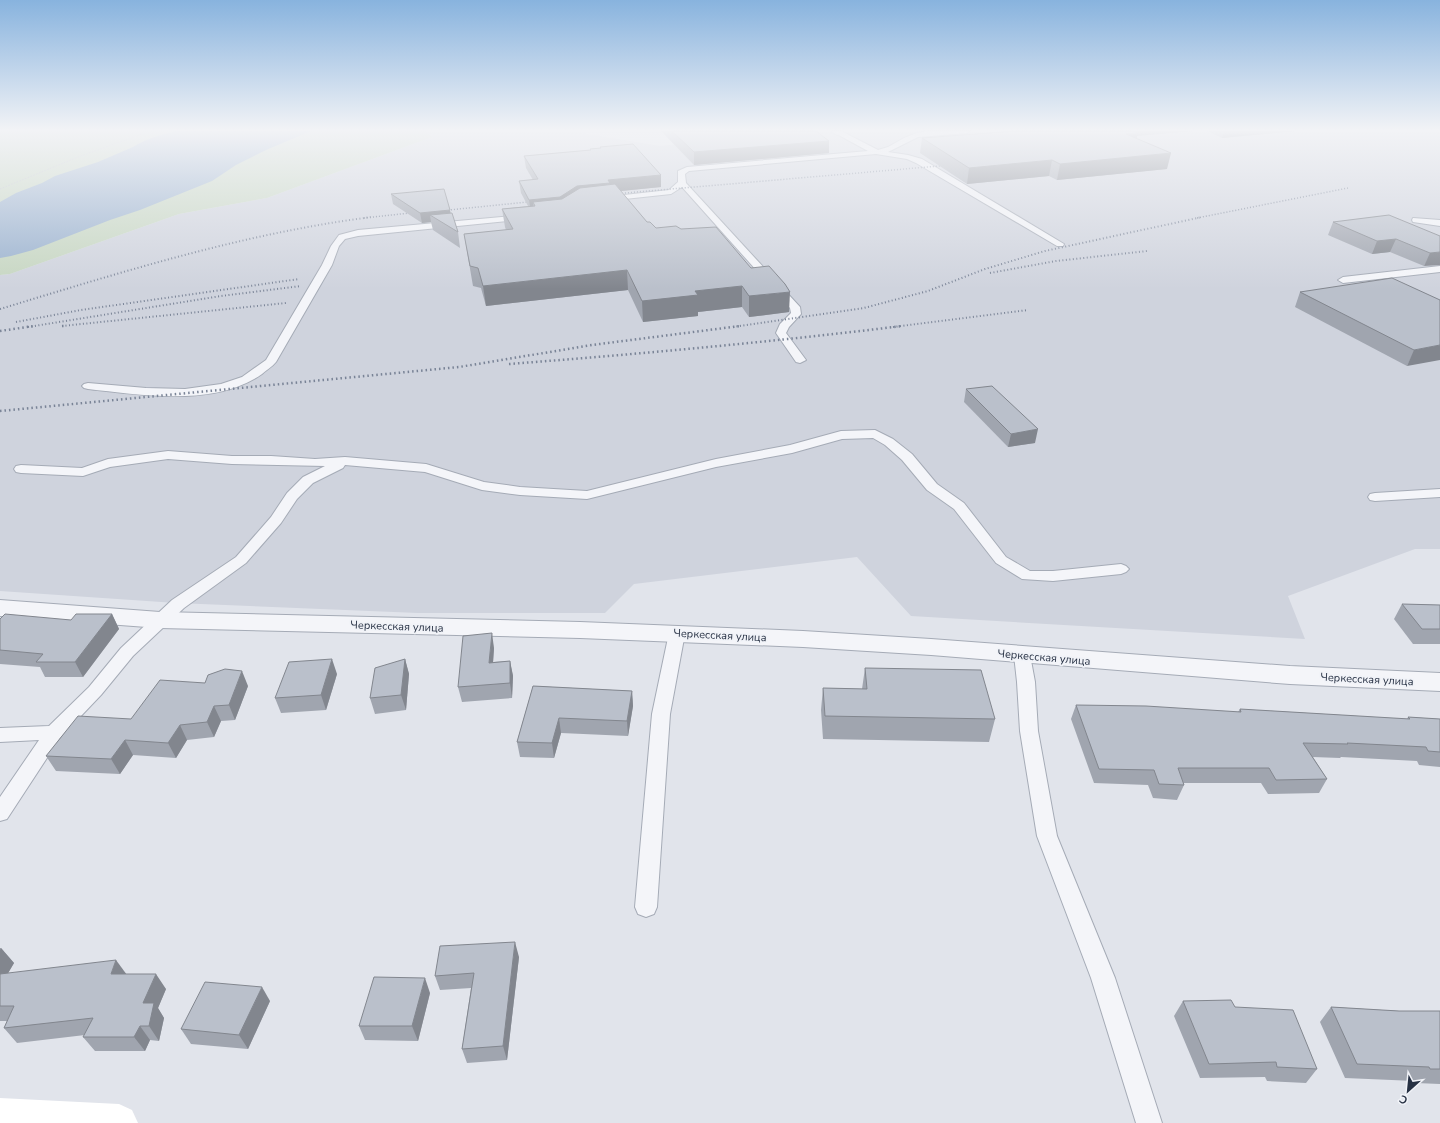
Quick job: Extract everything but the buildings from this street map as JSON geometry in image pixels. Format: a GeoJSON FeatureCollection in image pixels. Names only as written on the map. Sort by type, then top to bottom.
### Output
{"type":"FeatureCollection","features":[{"type":"Feature","properties":{"kind":"main road"},"geometry":{"type":"LineString","coordinates":[[0,1117],[119,1123]]}},
{"type":"Feature","properties":{"kind":"street","name":"Черкесская улица"},"geometry":{"type":"LineString","coordinates":[[0,608],[160,620],[677,633],[931,647],[1022,656],[1290,675],[1440,682]]}},
{"type":"Feature","properties":{"kind":"lane"},"geometry":{"type":"LineString","coordinates":[[594,200],[670,192],[681,183]]}},
{"type":"Feature","properties":{"kind":"lane"},"geometry":{"type":"LineString","coordinates":[[682,183],[795,307],[796,314],[784,326],[781,333],[784,340],[800,360]]}},
{"type":"Feature","properties":{"kind":"lane"},"geometry":{"type":"LineString","coordinates":[[957,183],[1060,244]]}},
{"type":"Feature","properties":{"kind":"lane"},"geometry":{"type":"LineString","coordinates":[[88,386],[158,392],[186,392],[214,388],[242,381],[270,362],[327,265],[335,246],[342,237],[358,233],[534,216]]}},
{"type":"Feature","properties":{"kind":"lane"},"geometry":{"type":"LineString","coordinates":[[1416,220],[1440,223]]}},
{"type":"Feature","properties":{"kind":"lane"},"geometry":{"type":"LineString","coordinates":[[1344,280],[1440,270]]}},
{"type":"Feature","properties":{"kind":"lane"},"geometry":{"type":"LineString","coordinates":[[21,469],[83,472],[108,463],[168,455],[232,460],[271,460],[316,464],[345,461],[426,468],[482,486],[587,495],[716,463],[792,449],[841,435],[875,434],[889,442],[901,452],[932,487],[959,506],[1001,560],[1027,576],[1053,576],[1121,569]]}},
{"type":"Feature","properties":{"kind":"lane"},"geometry":{"type":"LineString","coordinates":[[0,813],[54,733],[95,692],[127,652],[178,604],[241,560],[276,520],[292,496],[308,480],[345,461]]}},
{"type":"Feature","properties":{"kind":"lane"},"geometry":{"type":"LineString","coordinates":[[1375,497],[1440,493]]}},
{"type":"Feature","properties":{"kind":"lane"},"geometry":{"type":"LineString","coordinates":[[646,907],[661,714],[677,633]]}},
{"type":"Feature","properties":{"kind":"lane"},"geometry":{"type":"LineString","coordinates":[[1022,656],[1026,682],[1029,731],[1047,836],[1103,978],[1149,1123]]}},
{"type":"Feature","properties":{"kind":"lane"},"geometry":{"type":"LineString","coordinates":[[0,735],[54,733]]}},
{"type":"Feature","properties":{"kind":"path"},"geometry":{"type":"LineString","coordinates":[[0,189],[14,183]]}},
{"type":"Feature","properties":{"kind":"shaded area"},"geometry":{"type":"Polygon","coordinates":[[[306,183],[1440,183],[1440,549],[1415,549],[1288,596],[1305,639],[911,616],[857,557],[634,584],[605,613],[418,613],[176,603],[0,591],[0,275],[10,274],[179,214],[267,198],[306,183]]]}},
{"type":"Feature","properties":{"kind":"green space"},"geometry":{"type":"Polygon","coordinates":[[[0,183],[306,183],[267,198],[179,214],[10,274],[0,275],[0,183]]]}},
{"type":"Feature","properties":{"kind":"water"},"geometry":{"type":"Polygon","coordinates":[[[41,183],[206,183],[33,250],[0,258],[0,202],[16,193],[41,183]]]}},
{"type":"Feature","properties":{"kind":"railway"},"geometry":{"type":"LineString","coordinates":[[613,194],[736,183]]}},
{"type":"Feature","properties":{"kind":"railway"},"geometry":{"type":"LineString","coordinates":[[1202,217],[1348,188]]}},
{"type":"Feature","properties":{"kind":"railway"},"geometry":{"type":"LineString","coordinates":[[439,211],[537,201]]}},
{"type":"Feature","properties":{"kind":"railway"},"geometry":{"type":"LineString","coordinates":[[369,217],[419,212]]}},
{"type":"Feature","properties":{"kind":"railway"},"geometry":{"type":"LineString","coordinates":[[0,309],[92,281],[231,243],[325,224],[369,217]]}},
{"type":"Feature","properties":{"kind":"railway"},"geometry":{"type":"LineString","coordinates":[[364,218],[369,217]]}},
{"type":"Feature","properties":{"kind":"railway"},"geometry":{"type":"LineString","coordinates":[[739,326],[864,308],[928,291],[985,269],[1045,251],[1202,217]]}},
{"type":"Feature","properties":{"kind":"railway"},"geometry":{"type":"LineString","coordinates":[[1197,218],[1202,217]]}},
{"type":"Feature","properties":{"kind":"railway"},"geometry":{"type":"LineString","coordinates":[[990,273],[1056,261],[1147,251]]}},
{"type":"Feature","properties":{"kind":"railway"},"geometry":{"type":"LineString","coordinates":[[16,322],[81,310],[299,279]]}},
{"type":"Feature","properties":{"kind":"railway"},"geometry":{"type":"LineString","coordinates":[[28,327],[221,296],[301,286]]}},
{"type":"Feature","properties":{"kind":"railway"},"geometry":{"type":"LineString","coordinates":[[66,326],[62,326],[286,303]]}},
{"type":"Feature","properties":{"kind":"railway"},"geometry":{"type":"LineString","coordinates":[[893,327],[1028,310]]}},
{"type":"Feature","properties":{"kind":"railway"},"geometry":{"type":"LineString","coordinates":[[0,331],[34,326]]}},
{"type":"Feature","properties":{"kind":"railway"},"geometry":{"type":"LineString","coordinates":[[0,411],[459,367],[592,345],[739,326]]}},
{"type":"Feature","properties":{"kind":"railway"},"geometry":{"type":"LineString","coordinates":[[733,327],[739,326]]}},
{"type":"Feature","properties":{"kind":"railway"},"geometry":{"type":"LineString","coordinates":[[509,364],[706,347],[902,326]]}}]}
